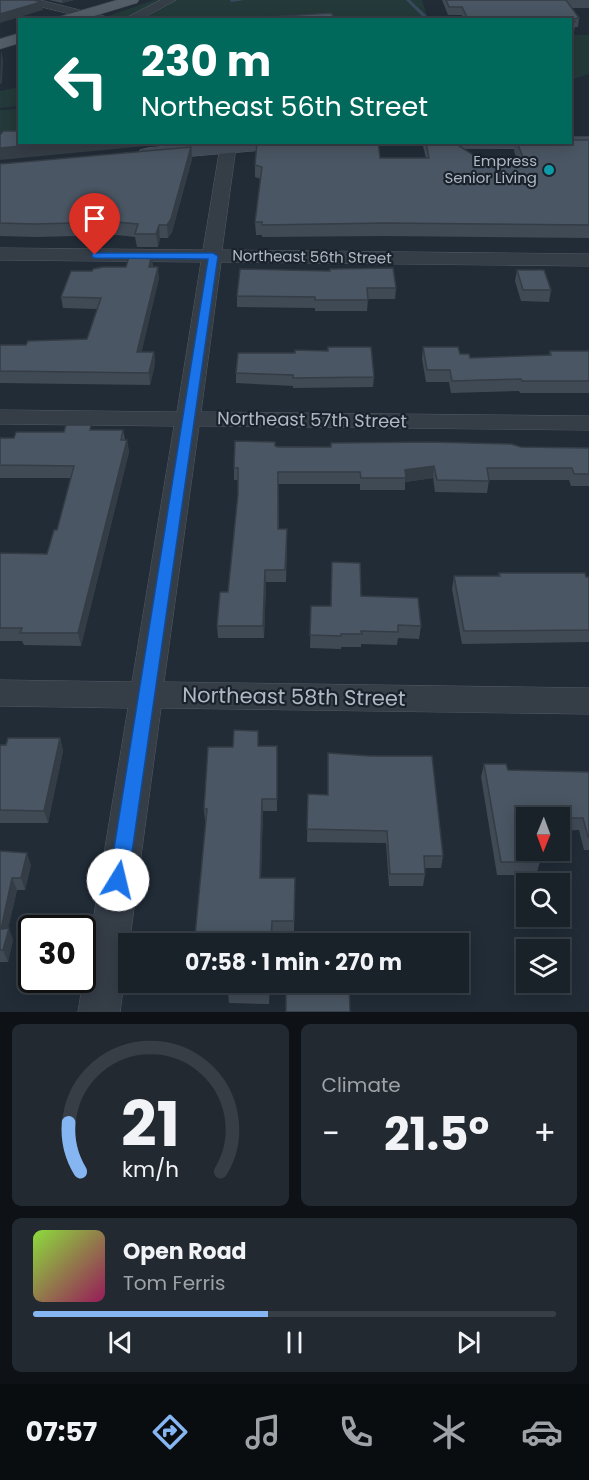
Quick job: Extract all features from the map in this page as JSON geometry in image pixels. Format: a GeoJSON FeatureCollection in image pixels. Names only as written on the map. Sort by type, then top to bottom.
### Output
{"type":"FeatureCollection","features":[{"type":"Feature","properties":{"kind":"main road"},"geometry":{"type":"LineString","coordinates":[[70,18],[106,3],[132,0]]}},
{"type":"Feature","properties":{"kind":"main road"},"geometry":{"type":"LineString","coordinates":[[0,35],[18,30]]}},
{"type":"Feature","properties":{"kind":"main road"},"geometry":{"type":"LineString","coordinates":[[0,44],[18,39]]}},
{"type":"Feature","properties":{"kind":"main road"},"geometry":{"type":"LineString","coordinates":[[572,143],[589,143]]}},
{"type":"Feature","properties":{"kind":"main road"},"geometry":{"type":"LineString","coordinates":[[128,156],[264,144]]}},
{"type":"Feature","properties":{"kind":"street"},"geometry":{"type":"LineString","coordinates":[[25,0],[105,18]]}},
{"type":"Feature","properties":{"kind":"street"},"geometry":{"type":"LineString","coordinates":[[132,18],[170,0]]}},
{"type":"Feature","properties":{"kind":"street"},"geometry":{"type":"LineString","coordinates":[[99,1012],[228,147]]}},
{"type":"Feature","properties":{"kind":"street","name":"Northeast 56th Street"},"geometry":{"type":"LineString","coordinates":[[0,254],[589,260]]}},
{"type":"Feature","properties":{"kind":"street","name":"Northeast 57th Street"},"geometry":{"type":"LineString","coordinates":[[0,417],[589,423]]}},
{"type":"Feature","properties":{"kind":"street","name":"Northeast 58th Street"},"geometry":{"type":"LineString","coordinates":[[0,693],[589,701]]}},
{"type":"Feature","properties":{"kind":"green space"},"geometry":{"type":"Polygon","coordinates":[[[154,0],[422,0],[428,18],[346,18],[343,16],[103,18],[154,0]]]}},
{"type":"Feature","properties":{"kind":"green space"},"geometry":{"type":"Polygon","coordinates":[[[572,35],[589,35],[589,74],[572,79],[572,35]]]}},
{"type":"Feature","properties":{"kind":"green space"},"geometry":{"type":"Polygon","coordinates":[[[18,87],[18,106],[0,108],[0,91],[18,87]]]}},
{"type":"Feature","properties":{"kind":"green space"},"geometry":{"type":"Polygon","coordinates":[[[18,109],[18,132],[0,134],[0,110],[18,109]]]}},
{"type":"Feature","properties":{"kind":"building"},"geometry":{"type":"Polygon","coordinates":[[[0,0],[34,0],[41,2],[0,14],[0,0]]]}},
{"type":"Feature","properties":{"kind":"building"},"geometry":{"type":"Polygon","coordinates":[[[446,0],[566,0],[579,18],[573,19],[575,22],[572,23],[572,18],[471,18],[467,17],[462,7],[449,7],[446,0]]]}},
{"type":"Feature","properties":{"kind":"building"},"geometry":{"type":"Polygon","coordinates":[[[331,13],[335,18],[250,18],[331,13]]]}},
{"type":"Feature","properties":{"kind":"building"},"geometry":{"type":"Polygon","coordinates":[[[3,131],[18,131],[18,144],[41,144],[0,148],[0,135],[3,131]]]}},
{"type":"Feature","properties":{"kind":"building"},"geometry":{"type":"Polygon","coordinates":[[[572,140],[589,140],[589,225],[385,223],[262,225],[262,222],[255,222],[262,167],[255,165],[257,144],[378,144],[380,158],[429,158],[426,144],[456,144],[489,165],[526,165],[518,144],[572,144],[572,140]]]}},
{"type":"Feature","properties":{"kind":"building"},"geometry":{"type":"Polygon","coordinates":[[[191,147],[171,219],[167,225],[159,225],[156,234],[135,234],[138,224],[115,222],[0,223],[0,164],[191,147]]]}},
{"type":"Feature","properties":{"kind":"building"},"geometry":{"type":"Polygon","coordinates":[[[130,253],[152,253],[149,267],[158,267],[137,352],[154,352],[149,373],[0,371],[0,345],[26,345],[28,341],[87,339],[101,298],[61,297],[71,271],[126,267],[130,253]]]}},
{"type":"Feature","properties":{"kind":"building"},"geometry":{"type":"Polygon","coordinates":[[[393,268],[396,288],[367,288],[368,300],[237,296],[240,269],[330,271],[330,269],[393,268]]]}},
{"type":"Feature","properties":{"kind":"building"},"geometry":{"type":"Polygon","coordinates":[[[517,270],[544,270],[551,290],[523,290],[517,270]]]}},
{"type":"Feature","properties":{"kind":"building"},"geometry":{"type":"Polygon","coordinates":[[[328,347],[371,347],[374,377],[293,378],[293,375],[236,373],[238,353],[328,351],[328,347]]]}},
{"type":"Feature","properties":{"kind":"building"},"geometry":{"type":"Polygon","coordinates":[[[423,347],[458,347],[460,354],[469,354],[470,358],[551,355],[550,351],[589,351],[589,381],[522,381],[521,379],[452,381],[450,370],[427,370],[423,347]]]}},
{"type":"Feature","properties":{"kind":"building"},"geometry":{"type":"Polygon","coordinates":[[[66,425],[91,425],[90,430],[123,430],[121,440],[127,440],[78,633],[20,633],[22,628],[0,628],[0,553],[47,554],[54,530],[57,530],[74,466],[0,465],[0,438],[14,438],[16,432],[64,432],[66,425]]]}},
{"type":"Feature","properties":{"kind":"building"},"geometry":{"type":"Polygon","coordinates":[[[235,441],[275,442],[275,446],[278,447],[331,447],[331,443],[430,442],[589,448],[589,474],[574,474],[572,468],[487,468],[489,481],[437,480],[434,466],[405,470],[406,478],[361,478],[360,472],[278,472],[278,529],[287,529],[285,570],[265,570],[263,626],[217,626],[220,592],[228,592],[238,494],[238,468],[234,468],[235,441]]]}},
{"type":"Feature","properties":{"kind":"building"},"geometry":{"type":"Polygon","coordinates":[[[332,562],[360,563],[361,596],[418,598],[421,626],[398,625],[398,632],[361,631],[362,634],[341,634],[341,636],[310,635],[311,606],[331,606],[332,562]]]}},
{"type":"Feature","properties":{"kind":"building"},"geometry":{"type":"Polygon","coordinates":[[[499,573],[585,573],[586,577],[589,577],[589,630],[464,631],[454,576],[500,576],[499,573]]]}},
{"type":"Feature","properties":{"kind":"building"},"geometry":{"type":"Polygon","coordinates":[[[234,730],[258,731],[258,746],[277,746],[277,799],[262,799],[260,878],[295,878],[294,921],[272,921],[271,933],[195,933],[207,809],[204,809],[208,747],[233,747],[234,730]]]}},
{"type":"Feature","properties":{"kind":"building"},"geometry":{"type":"Polygon","coordinates":[[[8,738],[60,738],[44,811],[0,810],[0,745],[6,745],[8,738]]]}},
{"type":"Feature","properties":{"kind":"building"},"geometry":{"type":"Polygon","coordinates":[[[328,753],[432,756],[443,856],[424,856],[425,874],[390,874],[387,831],[307,829],[308,794],[328,795],[328,753]]]}},
{"type":"Feature","properties":{"kind":"building"},"geometry":{"type":"Polygon","coordinates":[[[484,764],[506,764],[508,770],[589,772],[589,837],[583,818],[570,818],[570,807],[516,807],[516,861],[540,862],[501,862],[484,764]]]}},
{"type":"Feature","properties":{"kind":"building"},"geometry":{"type":"Polygon","coordinates":[[[0,851],[27,853],[21,878],[12,878],[1,929],[9,928],[3,950],[0,950],[0,851]]]}},
{"type":"Feature","properties":{"kind":"building"},"geometry":{"type":"Polygon","coordinates":[[[286,993],[349,993],[350,1012],[286,1012],[286,993]]]}},
{"type":"Feature","properties":{"kind":"waterway"},"geometry":{"type":"LineString","coordinates":[[231,1],[243,0]]}},
{"type":"Feature","properties":{"kind":"waterway"},"geometry":{"type":"LineString","coordinates":[[408,0],[427,18]]}},
{"type":"Feature","properties":{"kind":"place","name":"Empress Senior Living"},"geometry":{"type":"Point","coordinates":[549,170]}},
{"type":"Feature","properties":{"kind":"route"},"geometry":{"type":"LineString","coordinates":[[95,255],[213,256],[118,880]]}}]}
